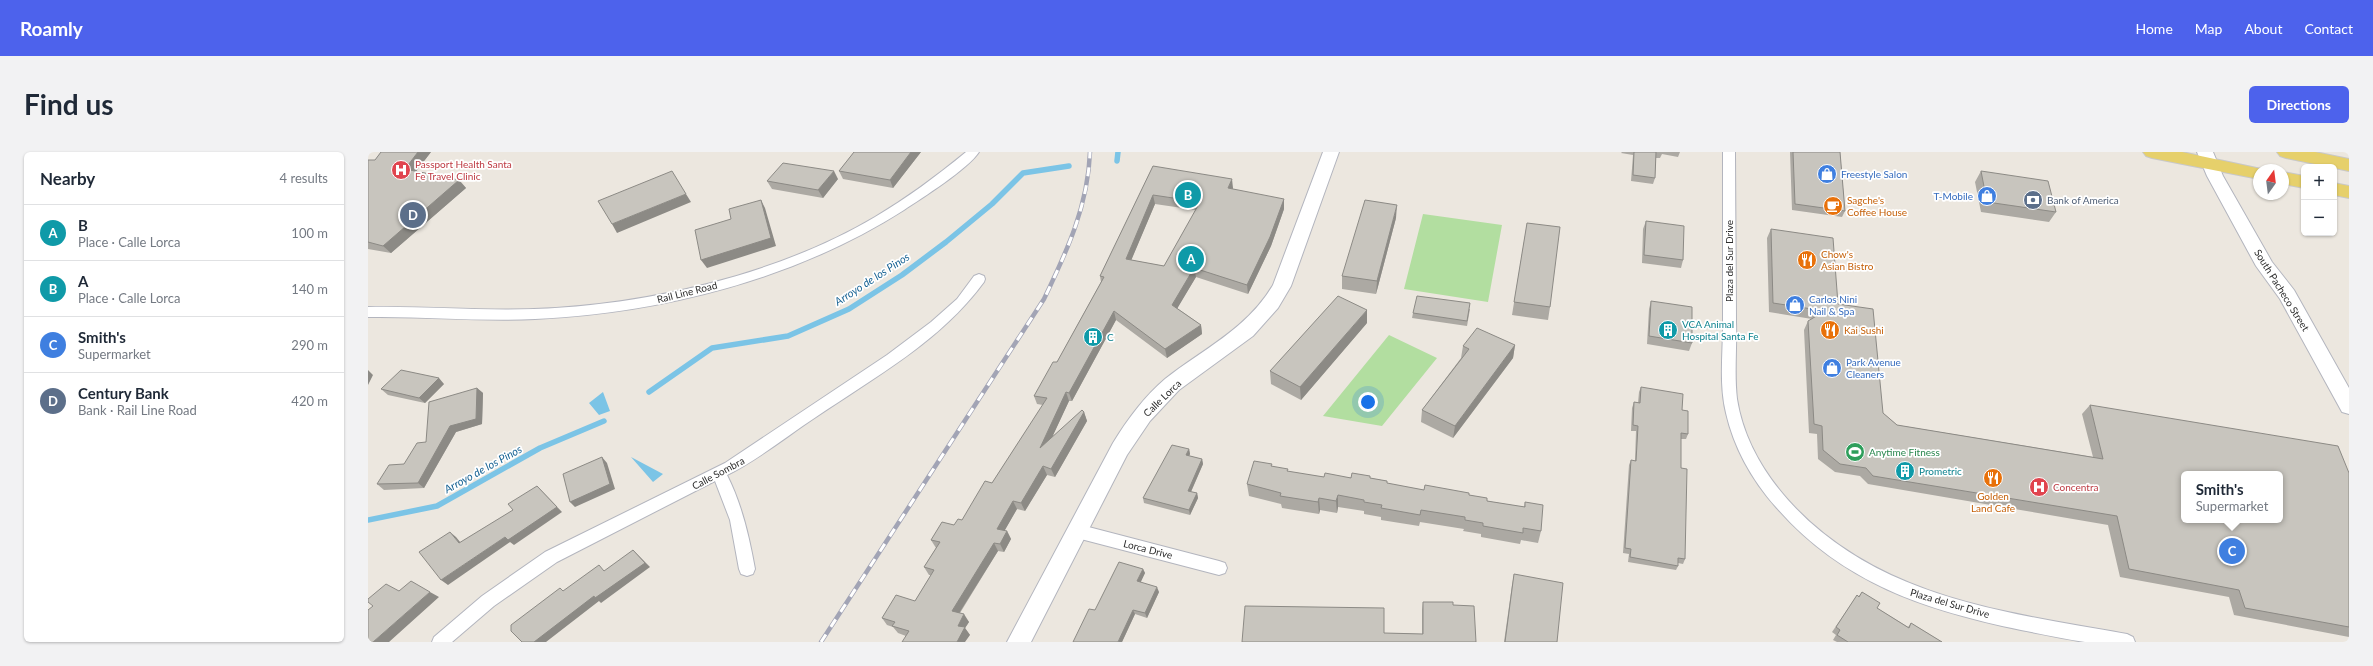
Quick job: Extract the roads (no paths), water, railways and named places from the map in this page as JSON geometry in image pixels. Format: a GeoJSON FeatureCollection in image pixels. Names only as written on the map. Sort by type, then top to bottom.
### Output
{"type":"FeatureCollection","features":[{"type":"Feature","properties":{"kind":"main road"},"geometry":{"type":"LineString","coordinates":[[2152,152],[2207,158],[2253,171]]}},
{"type":"Feature","properties":{"kind":"main road"},"geometry":{"type":"LineString","coordinates":[[2286,152],[2349,165]]}},
{"type":"Feature","properties":{"kind":"main road"},"geometry":{"type":"LineString","coordinates":[[2289,179],[2301,181]]}},
{"type":"Feature","properties":{"kind":"main road"},"geometry":{"type":"LineString","coordinates":[[2337,189],[2349,192]]}},
{"type":"Feature","properties":{"kind":"street","name":"Rail Line Road"},"geometry":{"type":"LineString","coordinates":[[368,312],[542,314],[622,306],[694,291],[789,261],[852,233],[930,187],[973,152]]}},
{"type":"Feature","properties":{"kind":"street","name":"Calle Lorca"},"geometry":{"type":"LineString","coordinates":[[1019,642],[1134,425],[1172,385],[1250,328],[1272,305],[1282,286],[1331,152]]}},
{"type":"Feature","properties":{"kind":"street","name":"Plaza del Sur Drive"},"geometry":{"type":"LineString","coordinates":[[1729,152],[1730,398],[1734,422],[1750,461],[1772,492],[1812,535],[1860,569],[1914,594],[2012,621],[2127,642]]}},
{"type":"Feature","properties":{"kind":"street","name":"South Pacheco Street"},"geometry":{"type":"LineString","coordinates":[[2207,158],[2264,266],[2287,295],[2349,406]]}},
{"type":"Feature","properties":{"kind":"street","name":"Calle Sombra"},"geometry":{"type":"LineString","coordinates":[[440,642],[488,601],[551,557],[719,474],[760,449],[919,339],[950,314],[979,278]]}},
{"type":"Feature","properties":{"kind":"street"},"geometry":{"type":"LineString","coordinates":[[719,474],[730,498],[740,528],[747,569]]}},
{"type":"Feature","properties":{"kind":"street","name":"Lorca Drive"},"geometry":{"type":"LineString","coordinates":[[1077,531],[1220,568]]}},
{"type":"Feature","properties":{"kind":"water"},"geometry":{"type":"Polygon","coordinates":[[[603,392],[610,411],[599,415],[589,403],[603,392]]]}},
{"type":"Feature","properties":{"kind":"water"},"geometry":{"type":"Polygon","coordinates":[[[631,457],[663,474],[653,482],[631,457]]]}},
{"type":"Feature","properties":{"kind":"waterway"},"geometry":{"type":"LineString","coordinates":[[1117,161],[1118,152]]}},
{"type":"Feature","properties":{"kind":"waterway","name":"Arroyo de los Pinos"},"geometry":{"type":"LineString","coordinates":[[649,392],[712,348],[788,336],[849,309],[902,275],[946,242],[992,204],[1023,173],[1069,166]]}},
{"type":"Feature","properties":{"kind":"waterway","name":"Arroyo de los Pinos"},"geometry":{"type":"LineString","coordinates":[[368,520],[437,506],[540,448],[604,421]]}},
{"type":"Feature","properties":{"kind":"railway"},"geometry":{"type":"LineString","coordinates":[[821,642],[1044,299],[1061,263],[1081,210],[1090,152]]}},
{"type":"Feature","properties":{"kind":"place","name":"Passport Health Santa Fe Travel Clinic"},"geometry":{"type":"Point","coordinates":[401,170]}},
{"type":"Feature","properties":{"kind":"place","name":"Freestyle Salon"},"geometry":{"type":"Point","coordinates":[1827,174]}},
{"type":"Feature","properties":{"kind":"place","name":"A"},"geometry":{"type":"Point","coordinates":[1188,195]}},
{"type":"Feature","properties":{"kind":"place","name":"T-Mobile"},"geometry":{"type":"Point","coordinates":[1987,196]}},
{"type":"Feature","properties":{"kind":"place","name":"Bank of America"},"geometry":{"type":"Point","coordinates":[2033,200]}},
{"type":"Feature","properties":{"kind":"place","name":"Sagche's Coffee House"},"geometry":{"type":"Point","coordinates":[1833,206]}},
{"type":"Feature","properties":{"kind":"place","name":"Century Bank"},"geometry":{"type":"Point","coordinates":[413,215]}},
{"type":"Feature","properties":{"kind":"place","name":"B"},"geometry":{"type":"Point","coordinates":[1191,259]}},
{"type":"Feature","properties":{"kind":"place","name":"Chow's Asian Bistro"},"geometry":{"type":"Point","coordinates":[1807,260]}},
{"type":"Feature","properties":{"kind":"place","name":"Carlos Nini Nail & Spa"},"geometry":{"type":"Point","coordinates":[1795,305]}},
{"type":"Feature","properties":{"kind":"place","name":"VCA Animal Hospital Santa Fe"},"geometry":{"type":"Point","coordinates":[1668,330]}},
{"type":"Feature","properties":{"kind":"place","name":"Kai Sushi"},"geometry":{"type":"Point","coordinates":[1830,330]}},
{"type":"Feature","properties":{"kind":"place","name":"C"},"geometry":{"type":"Point","coordinates":[1093,337]}},
{"type":"Feature","properties":{"kind":"place","name":"Park Avenue Cleaners"},"geometry":{"type":"Point","coordinates":[1832,368]}},
{"type":"Feature","properties":{"kind":"place","name":"Anytime Fitness"},"geometry":{"type":"Point","coordinates":[1855,452]}},
{"type":"Feature","properties":{"kind":"place","name":"Prometric"},"geometry":{"type":"Point","coordinates":[1905,471]}},
{"type":"Feature","properties":{"kind":"place","name":"Golden Land Cafe"},"geometry":{"type":"Point","coordinates":[1993,478]}},
{"type":"Feature","properties":{"kind":"place","name":"Concentra"},"geometry":{"type":"Point","coordinates":[2039,487]}},
{"type":"Feature","properties":{"kind":"place","name":"Smith's"},"geometry":{"type":"Point","coordinates":[2232,551]}}]}
